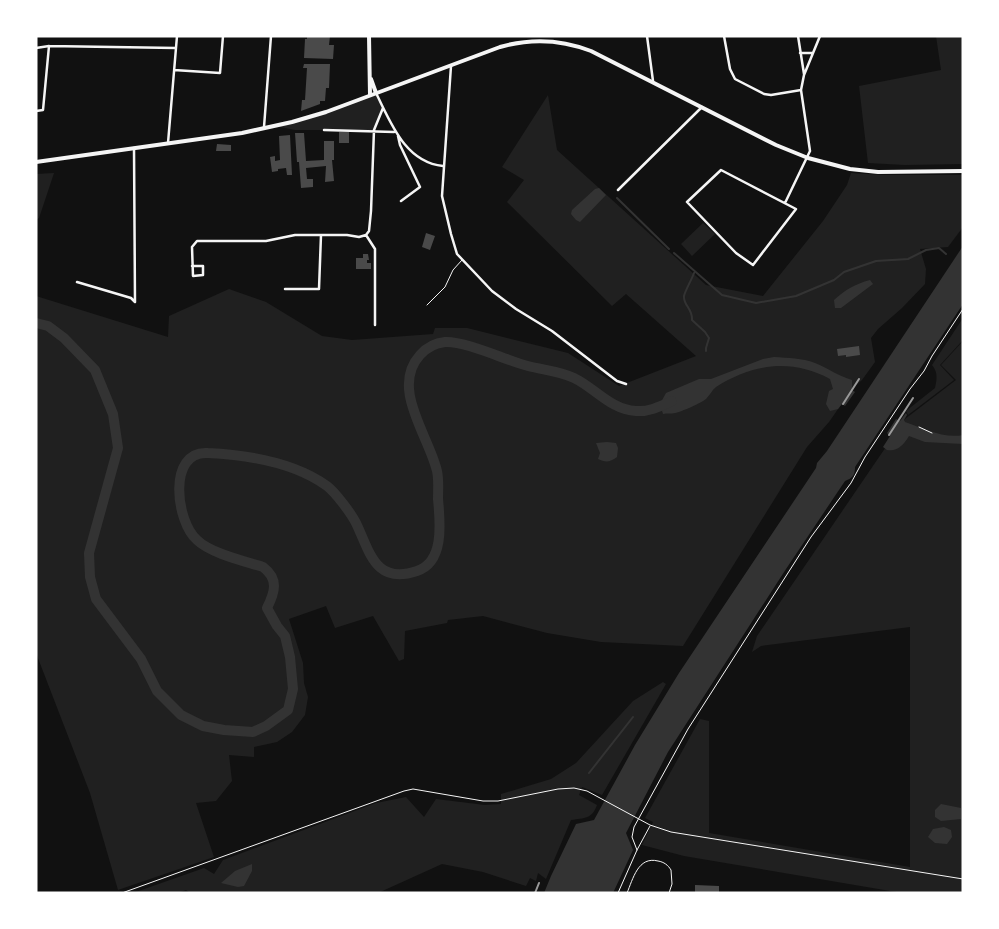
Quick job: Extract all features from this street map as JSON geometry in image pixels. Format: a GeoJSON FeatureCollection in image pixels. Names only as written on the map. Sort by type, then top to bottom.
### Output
{"type":"FeatureCollection","features":[{"type":"Feature","properties":{"kind":"main road"},"geometry":{"type":"LineString","coordinates":[[369,36],[370,95]]}},
{"type":"Feature","properties":{"kind":"main road"},"geometry":{"type":"LineString","coordinates":[[36,162],[264,129],[318,114],[513,43],[546,38],[556,39],[591,51],[776,145],[808,158],[840,167],[878,172],[963,171]]}},
{"type":"Feature","properties":{"kind":"main road"},"geometry":{"type":"LineString","coordinates":[[369,64],[376,93]]}},
{"type":"Feature","properties":{"kind":"street"},"geometry":{"type":"LineString","coordinates":[[168,143],[177,36]]}},
{"type":"Feature","properties":{"kind":"street"},"geometry":{"type":"LineString","coordinates":[[174,70],[220,74],[223,36]]}},
{"type":"Feature","properties":{"kind":"street"},"geometry":{"type":"LineString","coordinates":[[264,129],[271,36]]}},
{"type":"Feature","properties":{"kind":"street"},"geometry":{"type":"LineString","coordinates":[[647,36],[653,81]]}},
{"type":"Feature","properties":{"kind":"street"},"geometry":{"type":"LineString","coordinates":[[724,36],[728,62],[735,79],[764,94],[771,95],[801,90]]}},
{"type":"Feature","properties":{"kind":"street"},"geometry":{"type":"LineString","coordinates":[[798,36],[804,75]]}},
{"type":"Feature","properties":{"kind":"street"},"geometry":{"type":"LineString","coordinates":[[784,203],[808,158],[810,146],[801,90],[804,75],[820,36]]}},
{"type":"Feature","properties":{"kind":"street"},"geometry":{"type":"LineString","coordinates":[[36,48],[49,46],[176,48]]}},
{"type":"Feature","properties":{"kind":"street"},"geometry":{"type":"LineString","coordinates":[[36,111],[42,110],[49,46]]}},
{"type":"Feature","properties":{"kind":"street"},"geometry":{"type":"LineString","coordinates":[[800,53],[813,53]]}},
{"type":"Feature","properties":{"kind":"street"},"geometry":{"type":"LineString","coordinates":[[451,66],[442,196],[454,245],[462,260],[486,286],[505,301],[552,331],[617,381],[626,384]]}},
{"type":"Feature","properties":{"kind":"street"},"geometry":{"type":"LineString","coordinates":[[376,93],[394,132]]}},
{"type":"Feature","properties":{"kind":"street"},"geometry":{"type":"LineString","coordinates":[[618,190],[702,107]]}},
{"type":"Feature","properties":{"kind":"street"},"geometry":{"type":"LineString","coordinates":[[192,266],[204,266],[203,275],[193,276],[192,266],[192,247],[197,241],[266,241],[295,235],[347,235],[360,237],[366,235],[369,231],[371,211],[374,130],[383,108]]}},
{"type":"Feature","properties":{"kind":"street"},"geometry":{"type":"LineString","coordinates":[[324,130],[394,132],[398,134],[412,153],[419,158],[435,165],[444,166]]}},
{"type":"Feature","properties":{"kind":"street"},"geometry":{"type":"LineString","coordinates":[[398,134],[400,145],[420,187],[401,201]]}},
{"type":"Feature","properties":{"kind":"street"},"geometry":{"type":"LineString","coordinates":[[77,282],[131,298],[135,302],[134,148]]}},
{"type":"Feature","properties":{"kind":"street"},"geometry":{"type":"LineString","coordinates":[[721,170],[784,203],[796,209],[753,266],[736,253],[687,202],[721,170]]}},
{"type":"Feature","properties":{"kind":"street"},"geometry":{"type":"LineString","coordinates":[[285,289],[319,289],[321,235]]}},
{"type":"Feature","properties":{"kind":"street"},"geometry":{"type":"LineString","coordinates":[[366,235],[374,249],[375,325]]}},
{"type":"Feature","properties":{"kind":"lane"},"geometry":{"type":"LineString","coordinates":[[426,305],[445,287],[453,270],[462,260]]}},
{"type":"Feature","properties":{"kind":"lane"},"geometry":{"type":"LineString","coordinates":[[627,893],[638,868],[643,862],[654,860],[664,863],[671,870],[672,884],[669,893]]}},
{"type":"Feature","properties":{"kind":"path"},"geometry":{"type":"LineString","coordinates":[[637,850],[632,837],[634,827],[688,729],[811,537],[851,484],[865,457],[924,371],[963,309]]}},
{"type":"Feature","properties":{"kind":"path"},"geometry":{"type":"LineString","coordinates":[[919,427],[932,433]]}},
{"type":"Feature","properties":{"kind":"path"},"geometry":{"type":"LineString","coordinates":[[122,893],[404,790],[413,789],[498,802],[568,787],[587,791],[650,825],[680,834],[963,880]]}},
{"type":"Feature","properties":{"kind":"path"},"geometry":{"type":"LineString","coordinates":[[618,893],[650,825]]}},
{"type":"Feature","properties":{"kind":"shaded area"},"geometry":{"type":"Polygon","coordinates":[[[936,36],[963,36],[963,164],[905,165],[868,163],[859,86],[941,70],[936,36]]]}},
{"type":"Feature","properties":{"kind":"shaded area"},"geometry":{"type":"Polygon","coordinates":[[[376,93],[383,108],[374,130],[295,130],[275,126],[376,93]]]}},
{"type":"Feature","properties":{"kind":"shaded area"},"geometry":{"type":"Polygon","coordinates":[[[548,95],[557,150],[706,285],[763,296],[823,221],[847,185],[851,173],[963,175],[963,227],[948,247],[920,249],[926,269],[925,284],[871,338],[875,362],[862,380],[852,389],[829,422],[807,447],[683,646],[601,642],[547,633],[483,616],[448,620],[447,623],[405,631],[404,659],[399,661],[373,616],[335,628],[326,606],[289,619],[303,663],[304,683],[308,697],[305,715],[292,732],[277,742],[254,747],[254,757],[229,755],[232,781],[216,801],[196,803],[214,857],[118,890],[90,793],[36,653],[36,296],[168,337],[169,316],[229,289],[266,302],[322,336],[352,340],[433,334],[435,328],[467,328],[568,353],[619,386],[696,356],[626,294],[612,306],[507,202],[524,180],[502,167],[548,95]]]}},
{"type":"Feature","properties":{"kind":"shaded area"},"geometry":{"type":"Polygon","coordinates":[[[54,173],[39,218],[36,220],[36,174],[54,173]]]}},
{"type":"Feature","properties":{"kind":"shaded area"},"geometry":{"type":"Polygon","coordinates":[[[599,188],[606,195],[580,222],[576,220],[571,214],[572,210],[595,189],[599,188]]]}},
{"type":"Feature","properties":{"kind":"shaded area"},"geometry":{"type":"Polygon","coordinates":[[[703,223],[715,234],[692,256],[681,244],[703,223]]]}},
{"type":"Feature","properties":{"kind":"shaded area"},"geometry":{"type":"Polygon","coordinates":[[[963,246],[963,304],[855,467],[853,476],[845,481],[786,569],[668,752],[626,833],[633,850],[613,893],[544,893],[576,824],[594,820],[635,745],[679,673],[963,246]]]}},
{"type":"Feature","properties":{"kind":"shaded area"},"geometry":{"type":"Polygon","coordinates":[[[870,280],[873,284],[841,308],[835,308],[834,300],[838,296],[855,285],[870,280]]]}},
{"type":"Feature","properties":{"kind":"shaded area"},"geometry":{"type":"Polygon","coordinates":[[[963,318],[963,340],[940,365],[954,380],[908,415],[906,411],[935,388],[936,376],[932,365],[963,318]]]}},
{"type":"Feature","properties":{"kind":"shaded area"},"geometry":{"type":"Polygon","coordinates":[[[963,341],[963,893],[902,893],[684,856],[642,845],[653,822],[645,818],[700,719],[709,721],[709,833],[910,867],[910,627],[761,646],[752,652],[757,636],[905,419],[956,380],[941,365],[963,341]]]}},
{"type":"Feature","properties":{"kind":"shaded area"},"geometry":{"type":"Polygon","coordinates":[[[774,357],[800,359],[820,365],[852,380],[852,390],[855,392],[845,406],[842,404],[838,409],[830,411],[826,404],[829,391],[833,389],[830,379],[801,368],[772,366],[744,373],[730,379],[716,387],[706,399],[696,405],[678,412],[663,414],[660,404],[666,393],[699,379],[711,379],[763,359],[774,357]]]}},
{"type":"Feature","properties":{"kind":"shaded area"},"geometry":{"type":"Polygon","coordinates":[[[906,413],[905,422],[948,436],[963,435],[963,444],[925,442],[909,436],[897,449],[887,450],[883,447],[890,436],[887,433],[896,419],[900,421],[906,413]]]}},
{"type":"Feature","properties":{"kind":"shaded area"},"geometry":{"type":"Polygon","coordinates":[[[596,443],[616,443],[618,448],[617,457],[610,461],[598,459],[600,453],[596,443]]]}},
{"type":"Feature","properties":{"kind":"shaded area"},"geometry":{"type":"Polygon","coordinates":[[[663,682],[666,684],[602,795],[582,787],[579,795],[597,805],[590,815],[571,820],[546,879],[538,873],[536,881],[530,878],[526,886],[483,872],[442,864],[378,893],[190,893],[186,890],[178,893],[133,893],[204,868],[214,874],[223,860],[376,803],[406,797],[424,817],[436,799],[485,805],[501,804],[501,794],[551,779],[576,763],[633,701],[663,682]]]}},
{"type":"Feature","properties":{"kind":"shaded area"},"geometry":{"type":"Polygon","coordinates":[[[941,804],[961,808],[961,819],[941,821],[935,817],[935,810],[941,804]]]}},
{"type":"Feature","properties":{"kind":"shaded area"},"geometry":{"type":"Polygon","coordinates":[[[944,827],[951,830],[952,837],[947,844],[935,843],[928,837],[933,829],[944,827]]]}},
{"type":"Feature","properties":{"kind":"shaded area"},"geometry":{"type":"Polygon","coordinates":[[[252,864],[252,871],[244,886],[238,887],[221,883],[235,871],[252,864]]]}},
{"type":"Feature","properties":{"kind":"building"},"geometry":{"type":"Polygon","coordinates":[[[307,36],[330,36],[329,45],[334,45],[333,59],[304,58],[305,39],[307,39],[307,36]]]}},
{"type":"Feature","properties":{"kind":"building"},"geometry":{"type":"Polygon","coordinates":[[[304,64],[330,64],[329,88],[326,88],[325,101],[320,101],[320,104],[301,111],[302,100],[305,100],[307,68],[303,68],[304,64]]]}},
{"type":"Feature","properties":{"kind":"building"},"geometry":{"type":"Polygon","coordinates":[[[339,132],[349,132],[349,143],[339,143],[339,132]]]}},
{"type":"Feature","properties":{"kind":"building"},"geometry":{"type":"Polygon","coordinates":[[[295,133],[304,133],[306,161],[324,160],[324,141],[334,141],[334,160],[332,160],[334,181],[325,182],[326,166],[306,168],[307,179],[313,179],[313,187],[301,188],[295,133]]]}},
{"type":"Feature","properties":{"kind":"building"},"geometry":{"type":"Polygon","coordinates":[[[290,135],[292,175],[287,175],[286,168],[272,172],[270,157],[275,156],[275,161],[280,160],[279,136],[290,135]]]}},
{"type":"Feature","properties":{"kind":"building"},"geometry":{"type":"Polygon","coordinates":[[[217,144],[231,145],[231,151],[216,151],[217,144]]]}},
{"type":"Feature","properties":{"kind":"building"},"geometry":{"type":"Polygon","coordinates":[[[426,233],[435,236],[430,250],[422,247],[426,233]]]}},
{"type":"Feature","properties":{"kind":"building"},"geometry":{"type":"Polygon","coordinates":[[[363,254],[368,254],[369,260],[367,260],[367,263],[371,263],[371,269],[356,269],[356,258],[363,258],[363,254]]]}},
{"type":"Feature","properties":{"kind":"building"},"geometry":{"type":"Polygon","coordinates":[[[859,346],[860,355],[838,356],[837,349],[859,346]]]}},
{"type":"Feature","properties":{"kind":"building"},"geometry":{"type":"Polygon","coordinates":[[[695,885],[719,886],[719,893],[695,893],[695,885]]]}},
{"type":"Feature","properties":{"kind":"waterway"},"geometry":{"type":"LineString","coordinates":[[617,198],[669,249]]}},
{"type":"Feature","properties":{"kind":"waterway"},"geometry":{"type":"LineString","coordinates":[[674,253],[722,295],[756,303],[796,296],[834,280],[844,272],[876,261],[908,259],[926,250],[939,248],[946,254]]}},
{"type":"Feature","properties":{"kind":"waterway"},"geometry":{"type":"LineString","coordinates":[[694,273],[684,299],[691,313],[692,320],[709,338],[706,351]]}},
{"type":"Feature","properties":{"kind":"waterway"},"geometry":{"type":"LineString","coordinates":[[36,323],[48,326],[64,338],[95,370],[113,414],[118,448],[89,553],[90,577],[96,599],[141,659],[157,691],[181,715],[203,726],[224,730],[253,732],[266,726],[288,710],[293,689],[290,657],[285,636],[267,608],[274,586],[272,576],[263,567],[210,549],[197,540],[190,531],[180,504],[179,489],[181,474],[186,463],[195,455],[208,453],[255,458],[300,471],[314,478],[327,486],[347,508],[370,555],[376,563],[383,570],[403,574],[417,571],[426,566],[432,559],[439,540],[440,518],[437,471],[414,412],[409,382],[412,368],[420,355],[428,348],[435,344],[454,342],[528,366],[563,374],[582,382],[611,403],[627,410],[646,411],[672,401]]}},
{"type":"Feature","properties":{"kind":"waterway"},"geometry":{"type":"LineString","coordinates":[[589,773],[633,717]]}},
{"type":"Feature","properties":{"kind":"railway"},"geometry":{"type":"LineString","coordinates":[[843,404],[859,379]]}},
{"type":"Feature","properties":{"kind":"railway"},"geometry":{"type":"LineString","coordinates":[[889,435],[913,398]]}},
{"type":"Feature","properties":{"kind":"railway"},"geometry":{"type":"LineString","coordinates":[[535,893],[539,883]]}}]}
